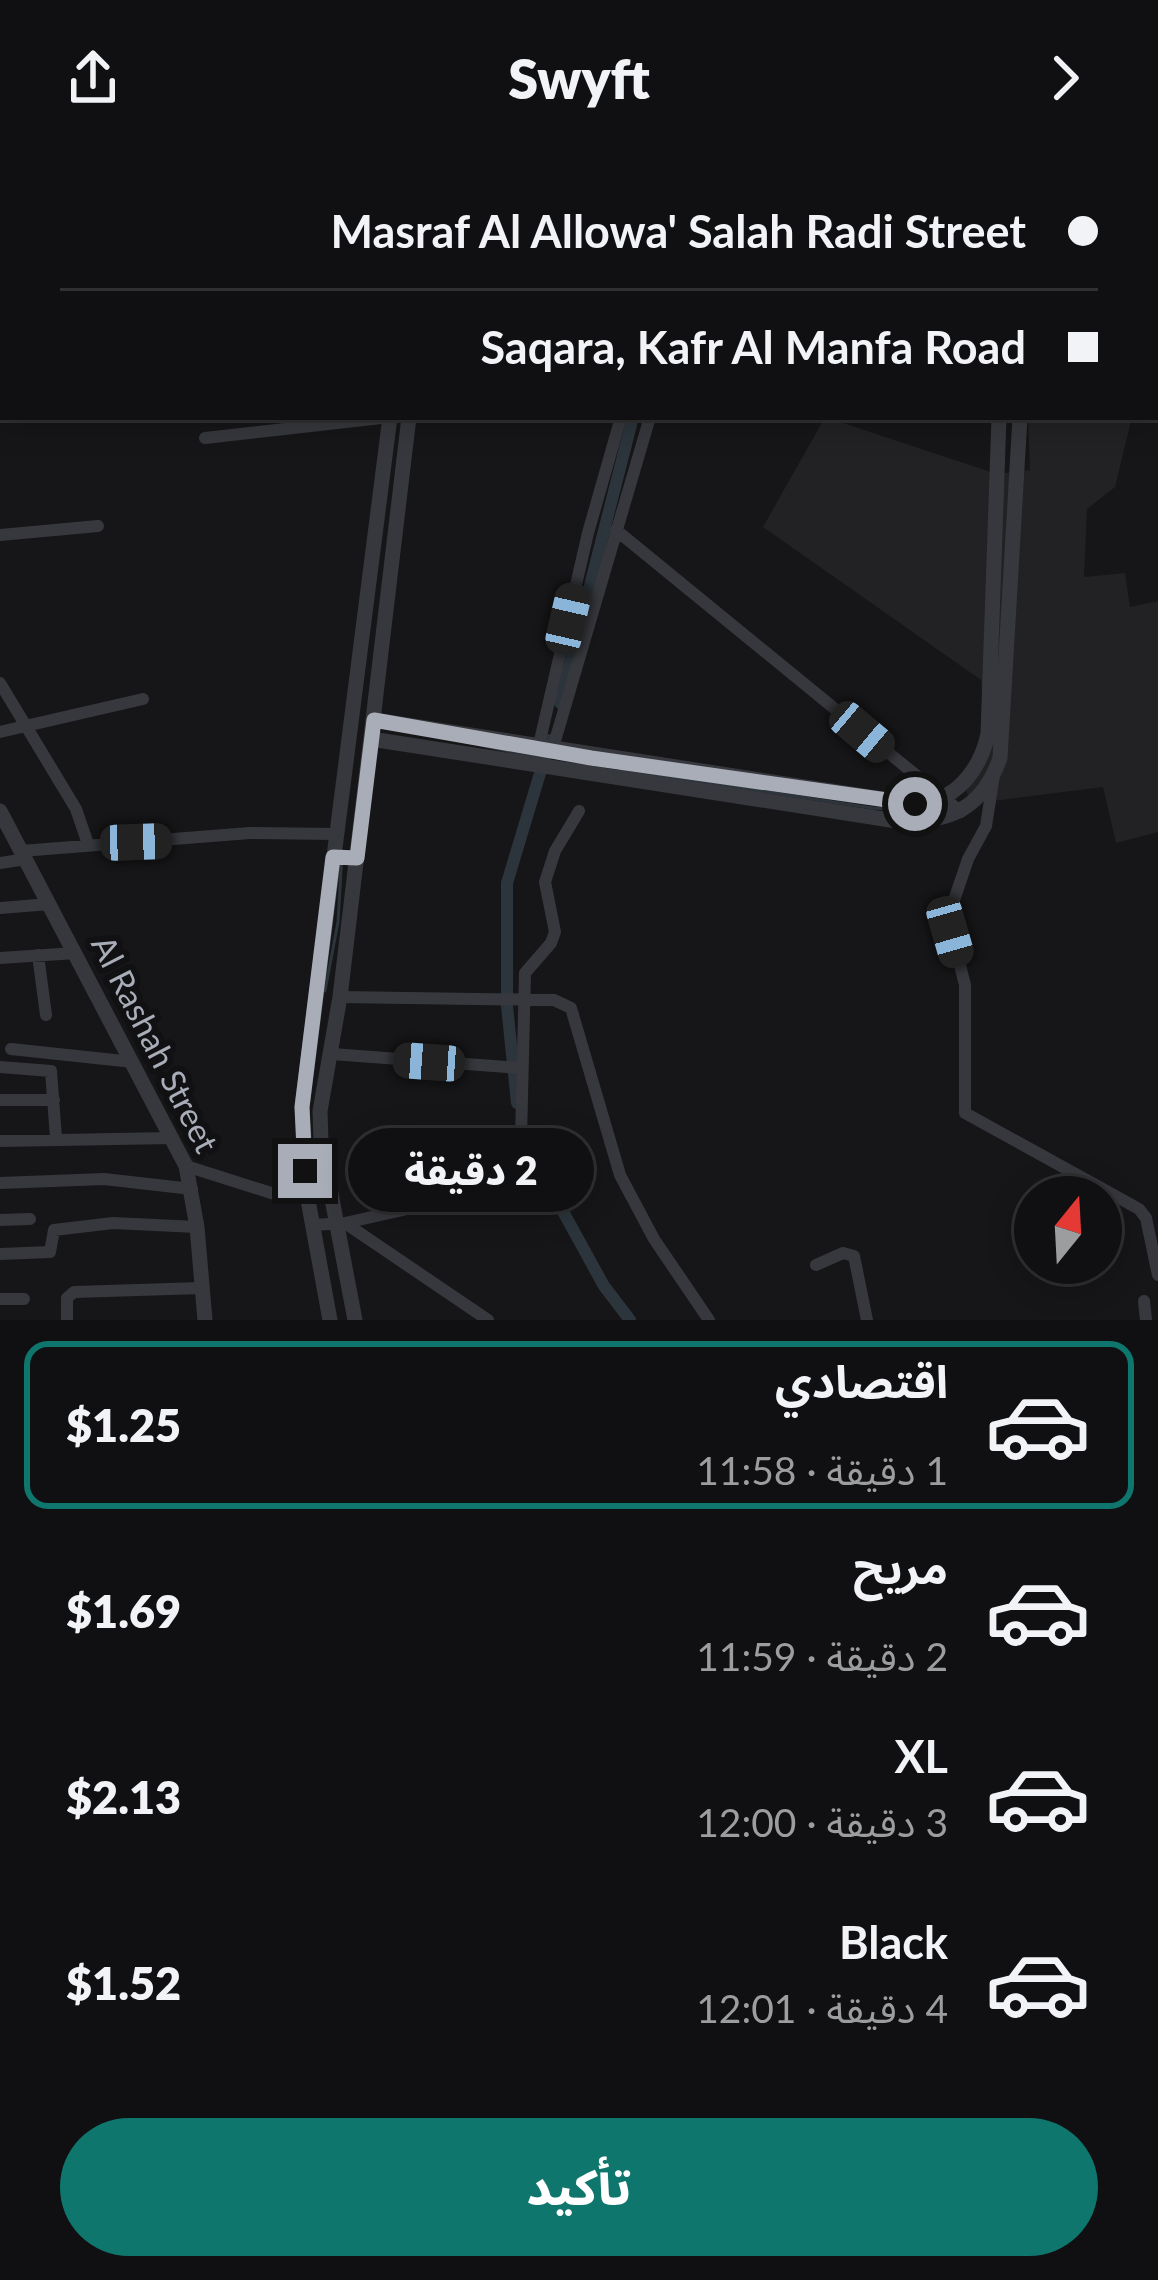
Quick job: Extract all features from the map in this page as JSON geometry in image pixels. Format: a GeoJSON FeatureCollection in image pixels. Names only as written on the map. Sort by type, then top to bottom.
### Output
{"type":"FeatureCollection","features":[{"type":"Feature","properties":{"kind":"street"},"geometry":{"type":"LineString","coordinates":[[205,438],[364,420]]}},
{"type":"Feature","properties":{"kind":"street"},"geometry":{"type":"LineString","coordinates":[[355,1320],[320,1111],[345,858],[374,720],[390,420]]}},
{"type":"Feature","properties":{"kind":"street"},"geometry":{"type":"LineString","coordinates":[[330,1320],[308,1200],[302,1107],[340,998],[345,858],[336,834],[388,501],[409,420]]}},
{"type":"Feature","properties":{"kind":"street"},"geometry":{"type":"LineString","coordinates":[[545,750],[587,533],[620,420]]}},
{"type":"Feature","properties":{"kind":"street"},"geometry":{"type":"LineString","coordinates":[[533,767],[545,750],[649,420]]}},
{"type":"Feature","properties":{"kind":"street"},"geometry":{"type":"LineString","coordinates":[[374,720],[591,758],[915,804],[945,798],[976,764],[988,734],[998,420]]}},
{"type":"Feature","properties":{"kind":"street"},"geometry":{"type":"LineString","coordinates":[[1020,420],[1004,732],[986,826],[968,859],[948,918],[965,985],[964,1113],[1139,1209],[1146,1218],[1158,1275]]}},
{"type":"Feature","properties":{"kind":"street"},"geometry":{"type":"LineString","coordinates":[[0,536],[98,526]]}},
{"type":"Feature","properties":{"kind":"street"},"geometry":{"type":"LineString","coordinates":[[616,530],[961,812]]}},
{"type":"Feature","properties":{"kind":"street"},"geometry":{"type":"LineString","coordinates":[[0,683],[76,809],[88,844]]}},
{"type":"Feature","properties":{"kind":"street"},"geometry":{"type":"LineString","coordinates":[[0,732],[143,699]]}},
{"type":"Feature","properties":{"kind":"street"},"geometry":{"type":"LineString","coordinates":[[371,739],[903,822],[934,821],[961,812],[984,794],[994,774]]}},
{"type":"Feature","properties":{"kind":"street"},"geometry":{"type":"LineString","coordinates":[[589,776],[591,758]]}},
{"type":"Feature","properties":{"kind":"street"},"geometry":{"type":"LineString","coordinates":[[674,788],[675,768]]}},
{"type":"Feature","properties":{"kind":"street"},"geometry":{"type":"LineString","coordinates":[[313,1226],[342,1224],[514,1185],[523,1168],[521,1068],[527,968],[544,954],[555,932],[545,882],[555,851],[579,811]]}},
{"type":"Feature","properties":{"kind":"street","name":"Al Rashah Street"},"geometry":{"type":"LineString","coordinates":[[1,815],[186,1166],[205,1320]]}},
{"type":"Feature","properties":{"kind":"street"},"geometry":{"type":"LineString","coordinates":[[0,863],[88,844],[269,832],[336,834]]}},
{"type":"Feature","properties":{"kind":"street"},"geometry":{"type":"LineString","coordinates":[[0,908],[50,904]]}},
{"type":"Feature","properties":{"kind":"street"},"geometry":{"type":"LineString","coordinates":[[0,958],[76,952]]}},
{"type":"Feature","properties":{"kind":"street"},"geometry":{"type":"LineString","coordinates":[[38,955],[46,1015]]}},
{"type":"Feature","properties":{"kind":"street"},"geometry":{"type":"LineString","coordinates":[[340,998],[554,1000],[571,1008],[620,1175],[709,1320]]}},
{"type":"Feature","properties":{"kind":"street"},"geometry":{"type":"LineString","coordinates":[[324,1041],[521,1068]]}},
{"type":"Feature","properties":{"kind":"street"},"geometry":{"type":"LineString","coordinates":[[11,1049],[133,1062]]}},
{"type":"Feature","properties":{"kind":"street"},"geometry":{"type":"LineString","coordinates":[[0,1067],[49,1070],[56,1138]]}},
{"type":"Feature","properties":{"kind":"street"},"geometry":{"type":"LineString","coordinates":[[0,1100],[54,1100]]}},
{"type":"Feature","properties":{"kind":"street"},"geometry":{"type":"LineString","coordinates":[[0,1141],[173,1138]]}},
{"type":"Feature","properties":{"kind":"street"},"geometry":{"type":"LineString","coordinates":[[186,1166],[277,1195],[332,1198]]}},
{"type":"Feature","properties":{"kind":"street"},"geometry":{"type":"LineString","coordinates":[[0,1183],[104,1179],[192,1189]]}},
{"type":"Feature","properties":{"kind":"street"},"geometry":{"type":"LineString","coordinates":[[0,1220],[30,1219]]}},
{"type":"Feature","properties":{"kind":"street"},"geometry":{"type":"LineString","coordinates":[[0,1254],[50,1252],[54,1230],[113,1223],[197,1227]]}},
{"type":"Feature","properties":{"kind":"street"},"geometry":{"type":"LineString","coordinates":[[342,1224],[488,1320]]}},
{"type":"Feature","properties":{"kind":"street"},"geometry":{"type":"LineString","coordinates":[[816,1264],[843,1253],[854,1256],[867,1320]]}},
{"type":"Feature","properties":{"kind":"street"},"geometry":{"type":"LineString","coordinates":[[67,1320],[67,1298],[74,1292],[202,1288]]}},
{"type":"Feature","properties":{"kind":"street"},"geometry":{"type":"LineString","coordinates":[[0,1299],[24,1299]]}},
{"type":"Feature","properties":{"kind":"street"},"geometry":{"type":"LineString","coordinates":[[1144,1301],[1146,1320]]}},
{"type":"Feature","properties":{"kind":"shaded area"},"geometry":{"type":"Polygon","coordinates":[[[823,420],[997,474],[1030,470],[1028,420],[1131,420],[1115,487],[1087,509],[1084,577],[1125,573],[1130,607],[1158,601],[1158,832],[1116,843],[1103,787],[970,804],[963,778],[985,742],[981,680],[763,527],[823,420]]]}},
{"type":"Feature","properties":{"kind":"waterway"},"geometry":{"type":"LineString","coordinates":[[560,703],[632,420]]}},
{"type":"Feature","properties":{"kind":"waterway"},"geometry":{"type":"LineString","coordinates":[[517,1103],[507,1006],[507,883],[550,740]]}},
{"type":"Feature","properties":{"kind":"waterway"},"geometry":{"type":"LineString","coordinates":[[461,741],[540,758]]}},
{"type":"Feature","properties":{"kind":"waterway"},"geometry":{"type":"LineString","coordinates":[[620,770],[873,808],[932,812]]}},
{"type":"Feature","properties":{"kind":"waterway"},"geometry":{"type":"LineString","coordinates":[[325,991],[338,922],[342,853]]}},
{"type":"Feature","properties":{"kind":"waterway"},"geometry":{"type":"LineString","coordinates":[[521,1135],[604,1286],[630,1320]]}},
{"type":"Feature","properties":{"kind":"route"},"geometry":{"type":"LineString","coordinates":[[305,1171],[302,1107],[333,857],[357,858],[374,720],[591,758],[915,804]]}}]}
